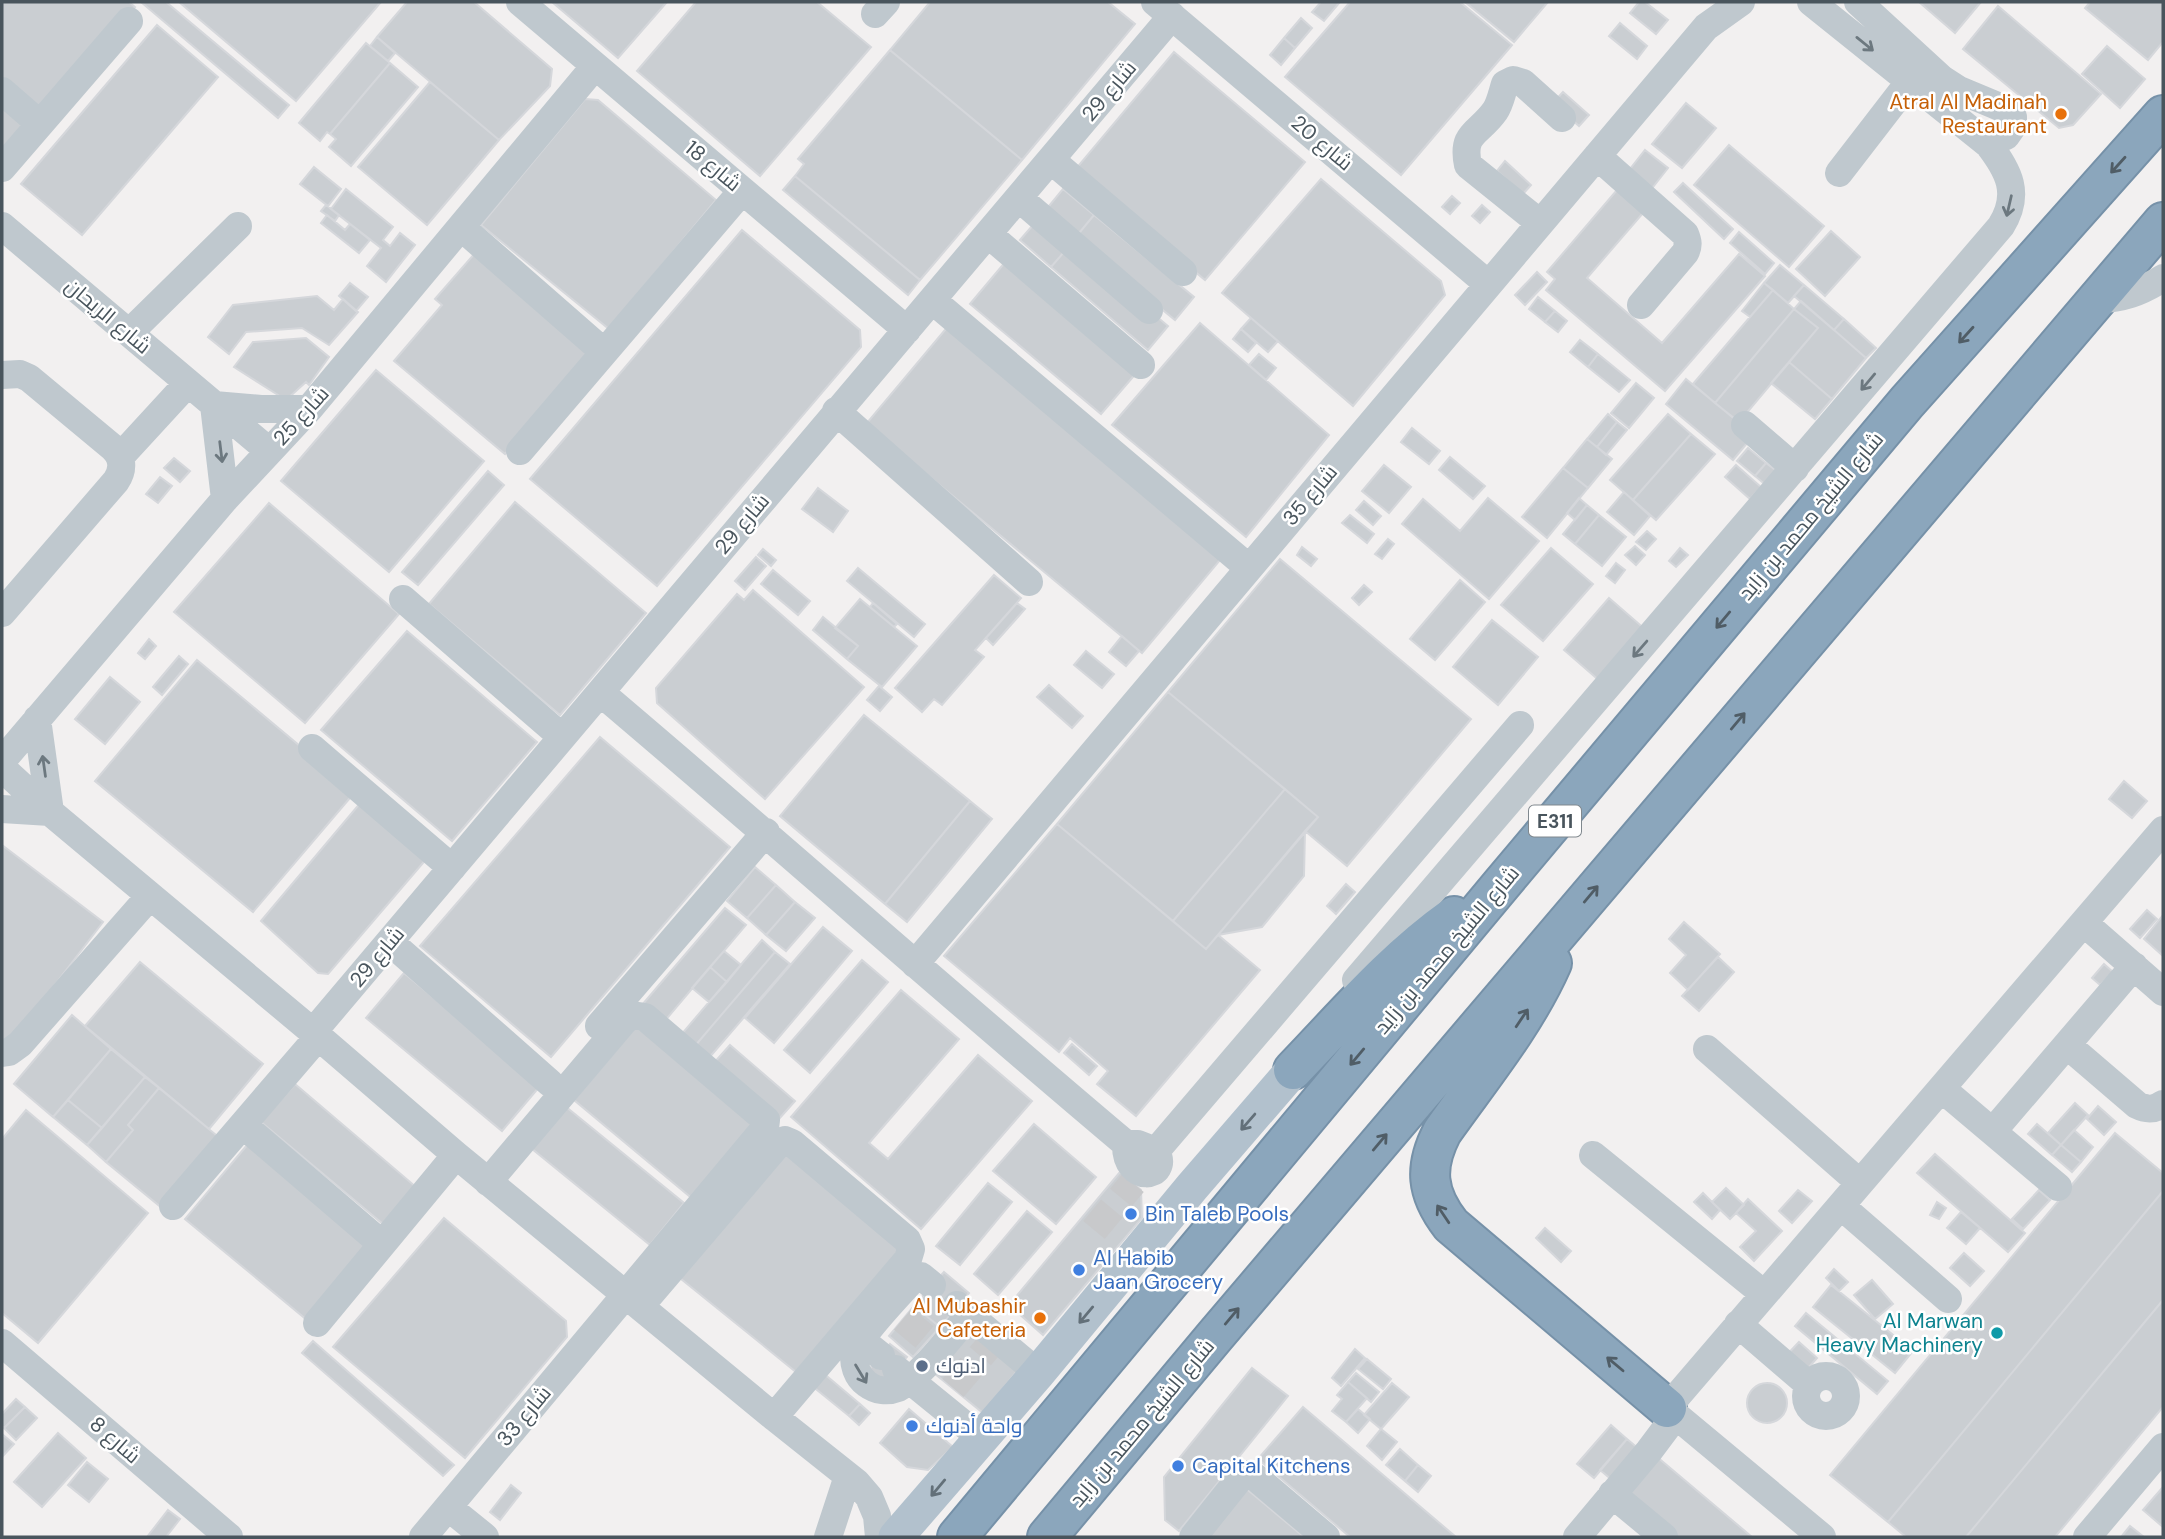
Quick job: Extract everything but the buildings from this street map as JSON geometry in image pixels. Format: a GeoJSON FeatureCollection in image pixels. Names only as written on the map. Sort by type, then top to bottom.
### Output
{"type":"FeatureCollection","features":[{"type":"Feature","properties":{"kind":"highway","name":"شارع الشيخ محمد بن زايد"},"geometry":{"type":"LineString","coordinates":[[957,1537],[1907,402],[2163,114]]}},
{"type":"Feature","properties":{"kind":"highway","name":"شارع الشيخ محمد بن زايد"},"geometry":{"type":"LineString","coordinates":[[1047,1537],[1224,1325],[2163,222]]}},
{"type":"Feature","properties":{"kind":"highway"},"geometry":{"type":"LineString","coordinates":[[1293,1070],[1413,948],[1441,925],[1500,886]]}},
{"type":"Feature","properties":{"kind":"highway"},"geometry":{"type":"LineString","coordinates":[[1561,929],[1541,988],[1442,1132],[1434,1148],[1429,1180],[1437,1204],[1451,1225],[1671,1411]]}},
{"type":"Feature","properties":{"kind":"main road"},"geometry":{"type":"LineString","coordinates":[[896,1537],[1293,1070]]}},
{"type":"Feature","properties":{"kind":"street","name":"شارع 18"},"geometry":{"type":"LineString","coordinates":[[520,2],[907,330]]}},
{"type":"Feature","properties":{"kind":"street","name":"شارع 35"},"geometry":{"type":"LineString","coordinates":[[915,964],[1597,156],[1710,14],[1741,2]]}},
{"type":"Feature","properties":{"kind":"street"},"geometry":{"type":"LineString","coordinates":[[1293,1070],[1306,1043],[1331,1010],[2007,216],[2012,195],[2008,173],[1988,144],[1811,2]]}},
{"type":"Feature","properties":{"kind":"street"},"geometry":{"type":"LineString","coordinates":[[1858,2],[1942,79],[1959,90],[2010,113],[2013,125],[2010,134],[1988,144]]}},
{"type":"Feature","properties":{"kind":"street","name":"شارع 29"},"geometry":{"type":"LineString","coordinates":[[173,1206],[243,1125],[452,868],[1051,160],[1163,9]]}},
{"type":"Feature","properties":{"kind":"street","name":"شارع 20"},"geometry":{"type":"LineString","coordinates":[[1163,9],[1488,284]]}},
{"type":"Feature","properties":{"kind":"street"},"geometry":{"type":"LineString","coordinates":[[2,167],[130,22]]}},
{"type":"Feature","properties":{"kind":"street","name":"شارع 25"},"geometry":{"type":"LineString","coordinates":[[2,761],[225,499],[309,409],[595,66]]}},
{"type":"Feature","properties":{"kind":"street"},"geometry":{"type":"LineString","coordinates":[[1540,223],[1468,165],[1467,140],[1496,110],[1505,84],[1513,80],[1523,83],[1562,118]]}},
{"type":"Feature","properties":{"kind":"street"},"geometry":{"type":"LineString","coordinates":[[1839,173],[1910,81]]}},
{"type":"Feature","properties":{"kind":"street"},"geometry":{"type":"LineString","coordinates":[[2,91],[40,124]]}},
{"type":"Feature","properties":{"kind":"street"},"geometry":{"type":"LineString","coordinates":[[1597,156],[1685,234],[1687,239],[1685,253],[1641,305]]}},
{"type":"Feature","properties":{"kind":"street"},"geometry":{"type":"LineString","coordinates":[[1051,160],[1183,272]]}},
{"type":"Feature","properties":{"kind":"street"},"geometry":{"type":"LineString","coordinates":[[520,451],[743,191]]}},
{"type":"Feature","properties":{"kind":"street"},"geometry":{"type":"LineString","coordinates":[[1019,198],[1149,310]]}},
{"type":"Feature","properties":{"kind":"street"},"geometry":{"type":"LineString","coordinates":[[129,333],[238,226]]}},
{"type":"Feature","properties":{"kind":"street"},"geometry":{"type":"LineString","coordinates":[[461,227],[604,352]]}},
{"type":"Feature","properties":{"kind":"street","name":"شارع الريحان"},"geometry":{"type":"LineString","coordinates":[[3,231],[269,451]]}},
{"type":"Feature","properties":{"kind":"street"},"geometry":{"type":"LineString","coordinates":[[988,234],[1141,365]]}},
{"type":"Feature","properties":{"kind":"street"},"geometry":{"type":"LineString","coordinates":[[2095,300],[2122,298],[2145,290],[2163,278]]}},
{"type":"Feature","properties":{"kind":"street"},"geometry":{"type":"LineString","coordinates":[[938,294],[1083,404]]}},
{"type":"Feature","properties":{"kind":"street"},"geometry":{"type":"LineString","coordinates":[[938,294],[1249,568]]}},
{"type":"Feature","properties":{"kind":"street"},"geometry":{"type":"LineString","coordinates":[[2,375],[20,374],[29,378],[117,451],[121,469],[116,481],[2,614]]}},
{"type":"Feature","properties":{"kind":"street"},"geometry":{"type":"LineString","coordinates":[[120,457],[188,383]]}},
{"type":"Feature","properties":{"kind":"street"},"geometry":{"type":"LineString","coordinates":[[225,499],[214,405],[309,409]]}},
{"type":"Feature","properties":{"kind":"street"},"geometry":{"type":"LineString","coordinates":[[836,411],[1029,582]]}},
{"type":"Feature","properties":{"kind":"street"},"geometry":{"type":"LineString","coordinates":[[1745,425],[1795,468]]}},
{"type":"Feature","properties":{"kind":"street"},"geometry":{"type":"LineString","coordinates":[[402,599],[562,737]]}},
{"type":"Feature","properties":{"kind":"street"},"geometry":{"type":"LineString","coordinates":[[601,693],[1126,1144],[1128,1162],[1143,1169],[1520,725]]}},
{"type":"Feature","properties":{"kind":"street"},"geometry":{"type":"LineString","coordinates":[[37,719],[50,812]]}},
{"type":"Feature","properties":{"kind":"street"},"geometry":{"type":"LineString","coordinates":[[312,748],[452,868]]}},
{"type":"Feature","properties":{"kind":"street"},"geometry":{"type":"LineString","coordinates":[[2,768],[50,812],[316,1034],[472,1169],[848,1476],[869,1496],[877,1516],[879,1537]]}},
{"type":"Feature","properties":{"kind":"street"},"geometry":{"type":"LineString","coordinates":[[2,809],[50,812]]}},
{"type":"Feature","properties":{"kind":"street"},"geometry":{"type":"LineString","coordinates":[[1577,1537],[1738,1324],[2163,830]]}},
{"type":"Feature","properties":{"kind":"street"},"geometry":{"type":"LineString","coordinates":[[472,1169],[550,1083],[766,832]]}},
{"type":"Feature","properties":{"kind":"street"},"geometry":{"type":"LineString","coordinates":[[2,1053],[15,1049],[150,896]]}},
{"type":"Feature","properties":{"kind":"street"},"geometry":{"type":"LineString","coordinates":[[2084,923],[2163,992]]}},
{"type":"Feature","properties":{"kind":"street"},"geometry":{"type":"LineString","coordinates":[[390,942],[550,1083]]}},
{"type":"Feature","properties":{"kind":"street"},"geometry":{"type":"LineString","coordinates":[[1993,1130],[2134,967]]}},
{"type":"Feature","properties":{"kind":"street"},"geometry":{"type":"LineString","coordinates":[[317,1323],[382,1244],[472,1169],[628,1017],[641,1015],[764,1116],[766,1126],[632,1301]]}},
{"type":"Feature","properties":{"kind":"street"},"geometry":{"type":"LineString","coordinates":[[2067,1045],[2137,1105],[2154,1109],[2163,1104]]}},
{"type":"Feature","properties":{"kind":"street"},"geometry":{"type":"LineString","coordinates":[[1707,1049],[1860,1183]]}},
{"type":"Feature","properties":{"kind":"street"},"geometry":{"type":"LineString","coordinates":[[1942,1089],[2058,1187]]}},
{"type":"Feature","properties":{"kind":"street"},"geometry":{"type":"LineString","coordinates":[[243,1125],[382,1244]]}},
{"type":"Feature","properties":{"kind":"street"},"geometry":{"type":"LineString","coordinates":[[632,1301],[780,1142],[789,1141],[907,1240],[911,1249],[908,1259],[774,1418]]}},
{"type":"Feature","properties":{"kind":"street"},"geometry":{"type":"LineString","coordinates":[[1593,1155],[1764,1294]]}},
{"type":"Feature","properties":{"kind":"street"},"geometry":{"type":"LineString","coordinates":[[1841,1206],[1948,1299]]}},
{"type":"Feature","properties":{"kind":"street"},"geometry":{"type":"LineString","coordinates":[[887,1361],[896,1313],[916,1276],[921,1276],[932,1285]]}},
{"type":"Feature","properties":{"kind":"street","name":"شارع 33"},"geometry":{"type":"LineString","coordinates":[[423,1537],[632,1301]]}},
{"type":"Feature","properties":{"kind":"street"},"geometry":{"type":"LineString","coordinates":[[887,1361],[933,1345],[963,1310],[992,1342],[1038,1373]]}},
{"type":"Feature","properties":{"kind":"street"},"geometry":{"type":"LineString","coordinates":[[1738,1324],[1809,1385]]}},
{"type":"Feature","properties":{"kind":"street","name":"شارع 8"},"geometry":{"type":"LineString","coordinates":[[2,1343],[215,1533]]}},
{"type":"Feature","properties":{"kind":"street"},"geometry":{"type":"LineString","coordinates":[[887,1361],[946,1396],[981,1438]]}},
{"type":"Feature","properties":{"kind":"street"},"geometry":{"type":"LineString","coordinates":[[1671,1411],[1822,1537]]}},
{"type":"Feature","properties":{"kind":"street"},"geometry":{"type":"LineString","coordinates":[[2087,1537],[2163,1447]]}},
{"type":"Feature","properties":{"kind":"street"},"geometry":{"type":"LineString","coordinates":[[1193,1537],[1240,1478],[1247,1474],[1255,1477],[1326,1537]]}},
{"type":"Feature","properties":{"kind":"street"},"geometry":{"type":"LineString","coordinates":[[828,1537],[848,1476]]}},
{"type":"Feature","properties":{"kind":"street"},"geometry":{"type":"LineString","coordinates":[[1612,1494],[1664,1537]]}},
{"type":"Feature","properties":{"kind":"street"},"geometry":{"type":"LineString","coordinates":[[448,1507],[485,1537]]}},
{"type":"Feature","properties":{"kind":"tunnel"},"geometry":{"type":"LineString","coordinates":[[1094,1230],[1133,1183]]}},
{"type":"Feature","properties":{"kind":"tunnel"},"geometry":{"type":"LineString","coordinates":[[903,1319],[928,1340]]}},
{"type":"Feature","properties":{"kind":"tunnel"},"geometry":{"type":"LineString","coordinates":[[953,1388],[989,1346]]}},
{"type":"Feature","properties":{"kind":"place","name":"Atral Al Madinah Restaurant"},"geometry":{"type":"Point","coordinates":[2061,114]}},
{"type":"Feature","properties":{"kind":"place","name":"Bin Taleb Pools"},"geometry":{"type":"Point","coordinates":[1131,1214]}},
{"type":"Feature","properties":{"kind":"place","name":"Al Habib Jaan Grocery"},"geometry":{"type":"Point","coordinates":[1079,1270]}},
{"type":"Feature","properties":{"kind":"place","name":"Al Mubashir Cafeteria"},"geometry":{"type":"Point","coordinates":[1040,1318]}},
{"type":"Feature","properties":{"kind":"place","name":"Al Marwan Heavy Machinery"},"geometry":{"type":"Point","coordinates":[1997,1333]}},
{"type":"Feature","properties":{"kind":"place","name":"ادنوك"},"geometry":{"type":"Point","coordinates":[922,1366]}},
{"type":"Feature","properties":{"kind":"place","name":"واحة أدنوك"},"geometry":{"type":"Point","coordinates":[912,1426]}},
{"type":"Feature","properties":{"kind":"place","name":"Capital Kitchens"},"geometry":{"type":"Point","coordinates":[1178,1466]}}]}
